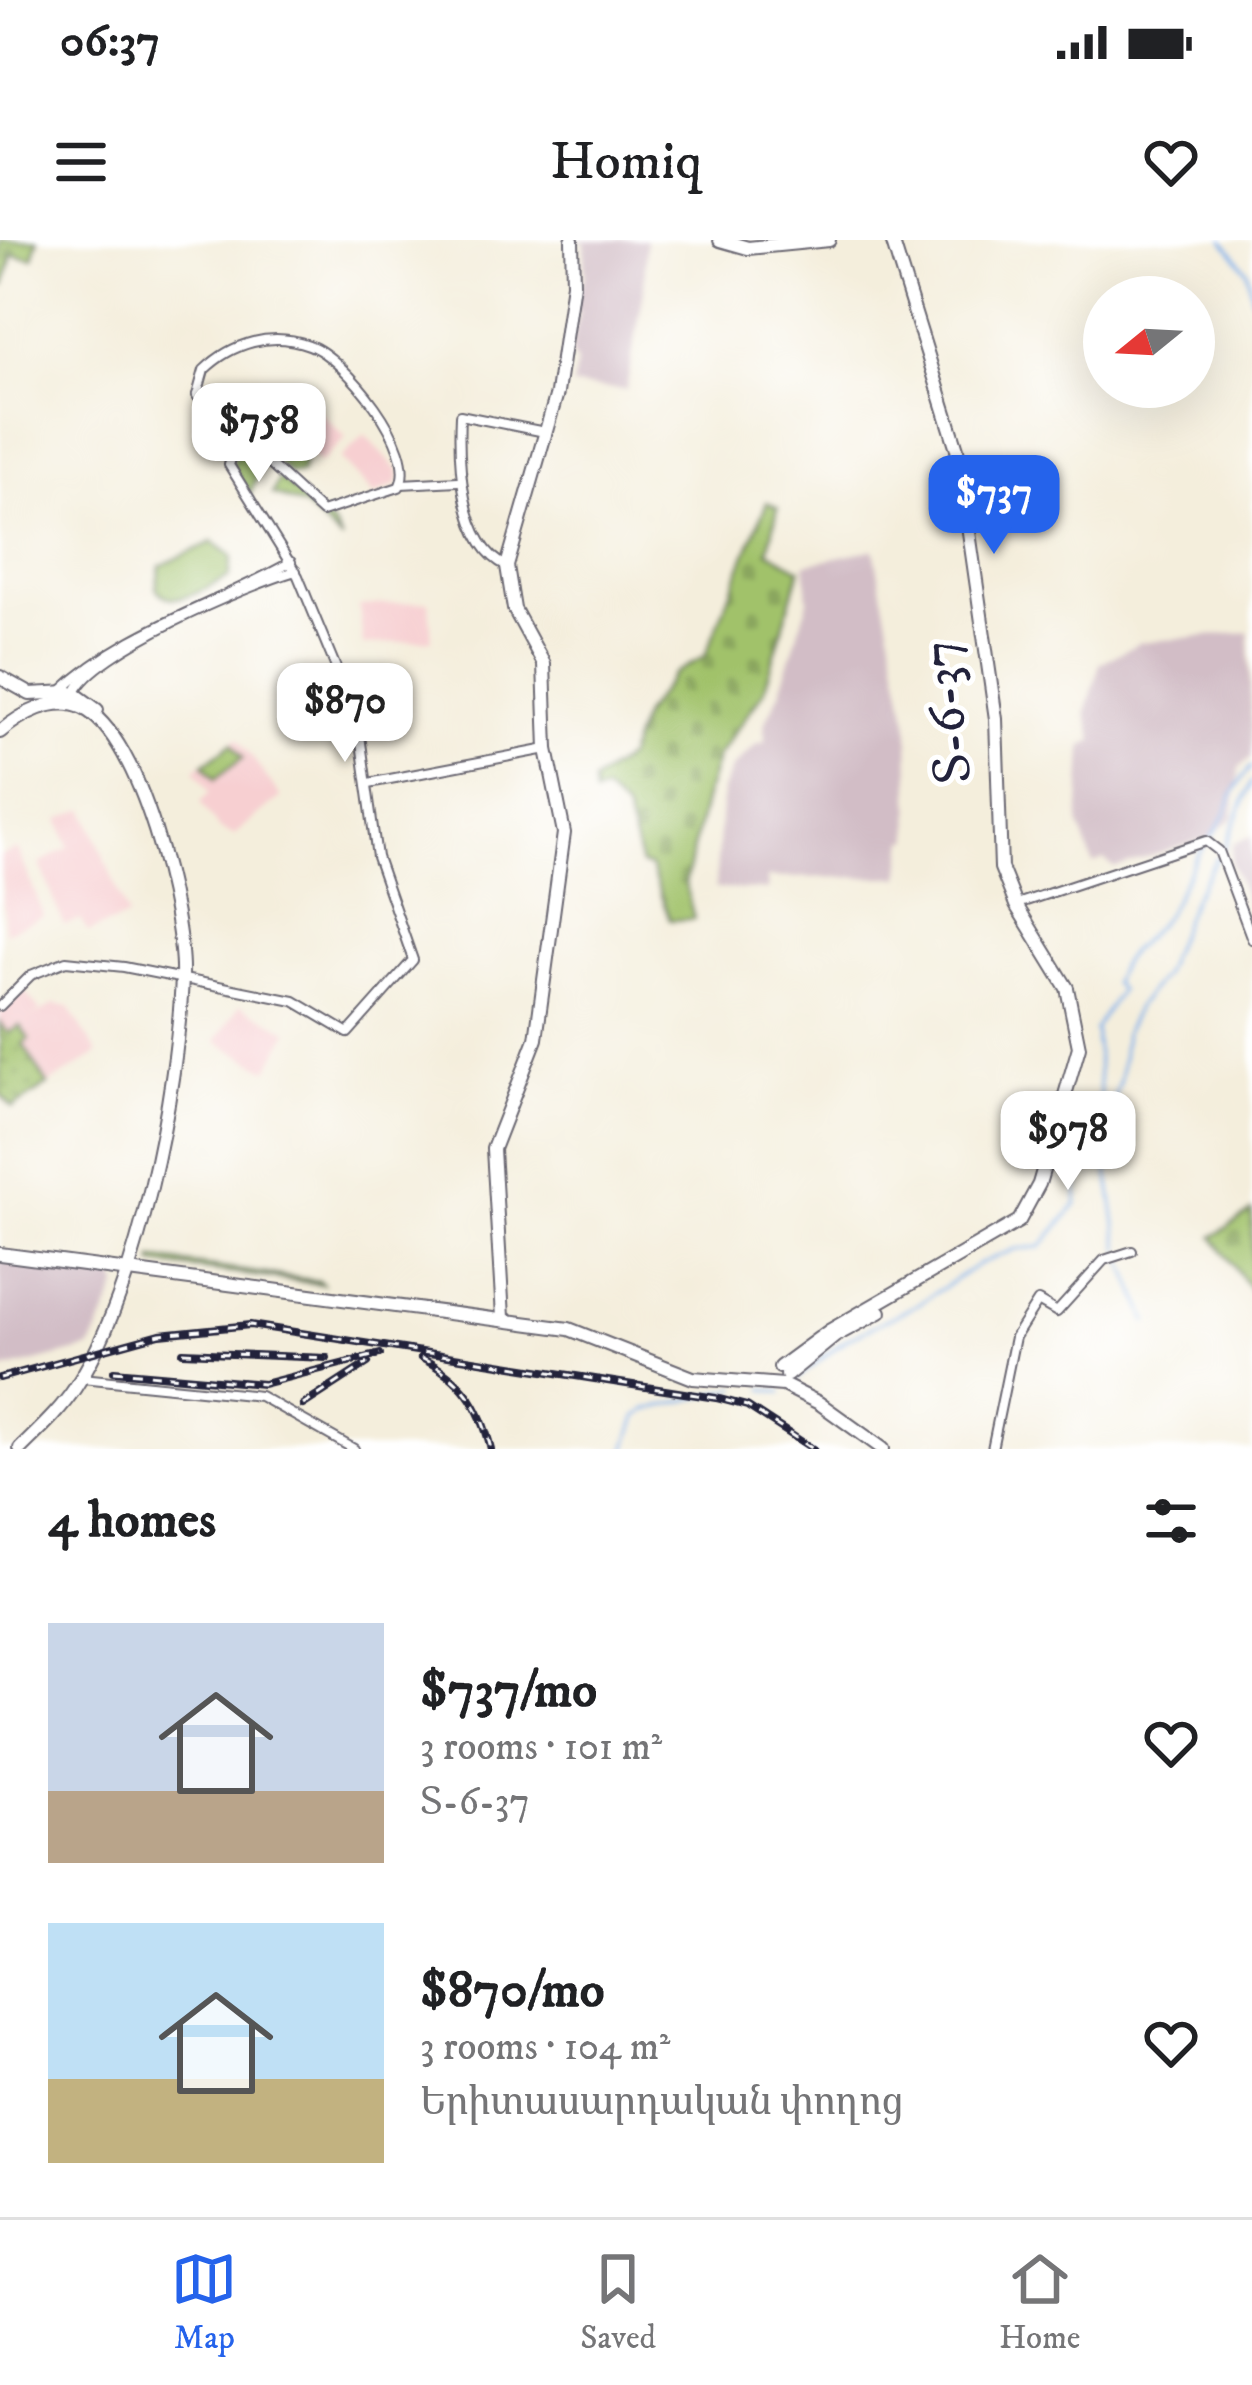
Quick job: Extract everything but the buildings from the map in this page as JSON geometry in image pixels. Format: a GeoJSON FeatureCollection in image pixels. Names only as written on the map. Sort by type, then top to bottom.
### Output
{"type":"FeatureCollection","features":[{"type":"Feature","properties":{"kind":"main road"},"geometry":{"type":"LineString","coordinates":[[502,1317],[493,1149],[536,1039],[564,833],[547,749],[544,664],[514,609],[507,566],[557,393],[573,283],[572,240]]}},
{"type":"Feature","properties":{"kind":"main road"},"geometry":{"type":"LineString","coordinates":[[721,240],[748,248],[829,240]]}},
{"type":"Feature","properties":{"kind":"main road","name":"Տ-6-37"},"geometry":{"type":"LineString","coordinates":[[779,1376],[835,1336],[990,1247],[1034,1214],[1085,1031],[1056,958],[1016,902],[1001,868],[996,719],[956,449],[892,240]]}},
{"type":"Feature","properties":{"kind":"main road"},"geometry":{"type":"LineString","coordinates":[[0,677],[43,702]]}},
{"type":"Feature","properties":{"kind":"main road"},"geometry":{"type":"LineString","coordinates":[[0,687],[25,702],[76,693]]}},
{"type":"Feature","properties":{"kind":"main road"},"geometry":{"type":"LineString","coordinates":[[0,732],[59,693],[76,693],[92,704],[119,739],[155,804],[178,882],[186,978],[134,1267],[85,1378],[22,1449]]}},
{"type":"Feature","properties":{"kind":"main road"},"geometry":{"type":"LineString","coordinates":[[76,693],[148,807],[171,887],[186,978]]}},
{"type":"Feature","properties":{"kind":"main road"},"geometry":{"type":"LineString","coordinates":[[0,722],[25,702]]}},
{"type":"Feature","properties":{"kind":"main road"},"geometry":{"type":"LineString","coordinates":[[0,1251],[569,1329],[693,1378],[779,1376],[883,1449]]}},
{"type":"Feature","properties":{"kind":"street"},"geometry":{"type":"LineString","coordinates":[[401,484],[402,455],[393,434],[362,393],[315,347],[264,339],[244,344],[204,370],[197,395],[239,440],[322,512],[383,496],[401,484],[458,481]]}},
{"type":"Feature","properties":{"kind":"street"},"geometry":{"type":"LineString","coordinates":[[507,566],[490,554],[458,481],[460,415],[545,432]]}},
{"type":"Feature","properties":{"kind":"street"},"geometry":{"type":"LineString","coordinates":[[0,1006],[31,975],[66,961],[186,978],[301,1004],[347,1033],[413,960],[377,857],[358,722],[293,566],[230,472],[239,440]]}},
{"type":"Feature","properties":{"kind":"street"},"geometry":{"type":"LineString","coordinates":[[76,693],[131,644],[293,566]]}},
{"type":"Feature","properties":{"kind":"street"},"geometry":{"type":"LineString","coordinates":[[59,693],[86,665],[129,638],[293,566]]}},
{"type":"Feature","properties":{"kind":"street"},"geometry":{"type":"LineString","coordinates":[[369,783],[547,749]]}},
{"type":"Feature","properties":{"kind":"street"},"geometry":{"type":"LineString","coordinates":[[1016,902],[1206,841],[1219,851],[1252,939]]}},
{"type":"Feature","properties":{"kind":"street"},"geometry":{"type":"LineString","coordinates":[[992,1449],[1023,1319],[1038,1301],[1057,1312],[1115,1255],[1130,1251]]}},
{"type":"Feature","properties":{"kind":"street"},"geometry":{"type":"LineString","coordinates":[[85,1378],[260,1396],[354,1449]]}},
{"type":"Feature","properties":{"kind":"shaded area"},"geometry":{"type":"Polygon","coordinates":[[[576,240],[646,240],[644,291],[626,390],[572,386],[577,363],[571,354],[579,311],[573,309],[585,275],[585,243],[576,240]]]}},
{"type":"Feature","properties":{"kind":"shaded area"},"geometry":{"type":"Polygon","coordinates":[[[304,396],[346,438],[320,463],[279,421],[304,396]]]}},
{"type":"Feature","properties":{"kind":"shaded area"},"geometry":{"type":"Polygon","coordinates":[[[365,435],[400,473],[397,484],[374,495],[340,459],[365,435]]]}},
{"type":"Feature","properties":{"kind":"shaded area"},"geometry":{"type":"Polygon","coordinates":[[[874,549],[909,725],[911,840],[906,840],[901,877],[767,878],[768,890],[715,889],[722,790],[732,768],[757,743],[765,742],[764,725],[780,692],[808,600],[805,564],[874,549]]]}},
{"type":"Feature","properties":{"kind":"shaded area"},"geometry":{"type":"Polygon","coordinates":[[[429,601],[432,640],[363,645],[359,606],[429,601]]]}},
{"type":"Feature","properties":{"kind":"shaded area"},"geometry":{"type":"Polygon","coordinates":[[[1249,632],[1252,757],[1239,768],[1233,818],[1210,837],[1115,868],[1104,860],[1093,864],[1079,825],[1083,746],[1094,740],[1086,713],[1100,663],[1141,642],[1249,632]]]}},
{"type":"Feature","properties":{"kind":"shaded area"},"geometry":{"type":"Polygon","coordinates":[[[238,738],[281,797],[234,835],[219,829],[200,802],[210,792],[195,769],[238,738]]]}},
{"type":"Feature","properties":{"kind":"shaded area"},"geometry":{"type":"Polygon","coordinates":[[[85,809],[128,917],[88,932],[80,920],[64,925],[40,864],[69,847],[59,819],[85,809]]]}},
{"type":"Feature","properties":{"kind":"shaded area"},"geometry":{"type":"Polygon","coordinates":[[[1252,836],[1252,917],[1231,862],[1233,843],[1252,836]]]}},
{"type":"Feature","properties":{"kind":"shaded area"},"geometry":{"type":"Polygon","coordinates":[[[18,849],[44,916],[5,932],[0,856],[18,849]]]}},
{"type":"Feature","properties":{"kind":"shaded area"},"geometry":{"type":"Polygon","coordinates":[[[24,989],[40,1011],[31,1018],[55,1004],[69,1007],[98,1054],[49,1084],[24,1044],[30,1039],[21,1024],[8,1032],[0,1021],[0,1014],[24,989]]]}},
{"type":"Feature","properties":{"kind":"shaded area"},"geometry":{"type":"Polygon","coordinates":[[[240,1005],[289,1031],[268,1070],[216,1041],[240,1005]]]}},
{"type":"Feature","properties":{"kind":"shaded area"},"geometry":{"type":"Polygon","coordinates":[[[0,1261],[116,1273],[118,1287],[91,1348],[0,1371],[0,1261]]]}},
{"type":"Feature","properties":{"kind":"green space"},"geometry":{"type":"Polygon","coordinates":[[[0,240],[38,240],[33,258],[13,255],[5,285],[0,284],[0,240]]]}},
{"type":"Feature","properties":{"kind":"green space"},"geometry":{"type":"Polygon","coordinates":[[[268,435],[277,436],[303,461],[301,473],[290,474],[265,449],[268,435]]]}},
{"type":"Feature","properties":{"kind":"green space"},"geometry":{"type":"Polygon","coordinates":[[[245,444],[263,462],[250,494],[232,466],[237,447],[245,444]]]}},
{"type":"Feature","properties":{"kind":"green space"},"geometry":{"type":"Polygon","coordinates":[[[279,478],[334,526],[342,541],[304,506],[272,494],[279,478]]]}},
{"type":"Feature","properties":{"kind":"green space"},"geometry":{"type":"Polygon","coordinates":[[[767,502],[778,508],[768,551],[800,569],[764,691],[718,755],[704,801],[685,884],[694,919],[670,920],[650,867],[641,865],[625,810],[604,791],[594,795],[593,782],[627,758],[642,716],[674,674],[705,656],[767,502]]]}},
{"type":"Feature","properties":{"kind":"green space"},"geometry":{"type":"Polygon","coordinates":[[[213,542],[232,556],[229,577],[181,598],[163,595],[156,588],[160,566],[213,542]]]}},
{"type":"Feature","properties":{"kind":"green space"},"geometry":{"type":"Polygon","coordinates":[[[232,743],[243,758],[215,779],[204,764],[232,743]]]}},
{"type":"Feature","properties":{"kind":"green space"},"geometry":{"type":"Polygon","coordinates":[[[0,1023],[8,1033],[20,1026],[29,1039],[23,1044],[48,1085],[13,1108],[0,1094],[0,1023]]]}},
{"type":"Feature","properties":{"kind":"green space"},"geometry":{"type":"Polygon","coordinates":[[[1252,1211],[1252,1292],[1213,1237],[1252,1211]]]}},
{"type":"Feature","properties":{"kind":"green space"},"geometry":{"type":"Polygon","coordinates":[[[154,1259],[319,1281],[322,1284],[154,1264],[154,1259]]]}},
{"type":"Feature","properties":{"kind":"waterway"},"geometry":{"type":"LineString","coordinates":[[1223,240],[1247,271],[1252,299]]}},
{"type":"Feature","properties":{"kind":"waterway"},"geometry":{"type":"LineString","coordinates":[[1210,838],[1252,767]]}},
{"type":"Feature","properties":{"kind":"waterway"},"geometry":{"type":"LineString","coordinates":[[1224,849],[1252,782]]}},
{"type":"Feature","properties":{"kind":"waterway"},"geometry":{"type":"LineString","coordinates":[[789,1385],[845,1340],[920,1303],[977,1265],[1016,1249],[1041,1247],[1077,1204],[1080,1133],[1100,1095],[1095,1028],[1120,990],[1113,983],[1117,971],[1166,914],[1204,846]]}},
{"type":"Feature","properties":{"kind":"waterway"},"geometry":{"type":"LineString","coordinates":[[1120,1250],[1102,1131],[1120,1079],[1125,1032],[1138,1005],[1162,976],[1194,896],[1217,858]]}},
{"type":"Feature","properties":{"kind":"waterway"},"geometry":{"type":"LineString","coordinates":[[1123,1260],[1148,1322]]}},
{"type":"Feature","properties":{"kind":"waterway"},"geometry":{"type":"LineString","coordinates":[[626,1449],[637,1417],[647,1410],[737,1388]]}},
{"type":"Feature","properties":{"kind":"waterway"},"geometry":{"type":"LineString","coordinates":[[764,1389],[782,1392]]}},
{"type":"Feature","properties":{"kind":"railway"},"geometry":{"type":"LineString","coordinates":[[0,1378],[160,1334],[250,1325],[716,1398],[747,1406],[813,1449]]}},
{"type":"Feature","properties":{"kind":"railway"},"geometry":{"type":"LineString","coordinates":[[183,1352],[327,1358]]}},
{"type":"Feature","properties":{"kind":"railway"},"geometry":{"type":"LineString","coordinates":[[114,1371],[263,1384],[380,1354]]}},
{"type":"Feature","properties":{"kind":"railway"},"geometry":{"type":"LineString","coordinates":[[421,1358],[468,1395],[491,1449]]}},
{"type":"Feature","properties":{"kind":"railway"},"geometry":{"type":"LineString","coordinates":[[303,1405],[368,1363]]}}]}
